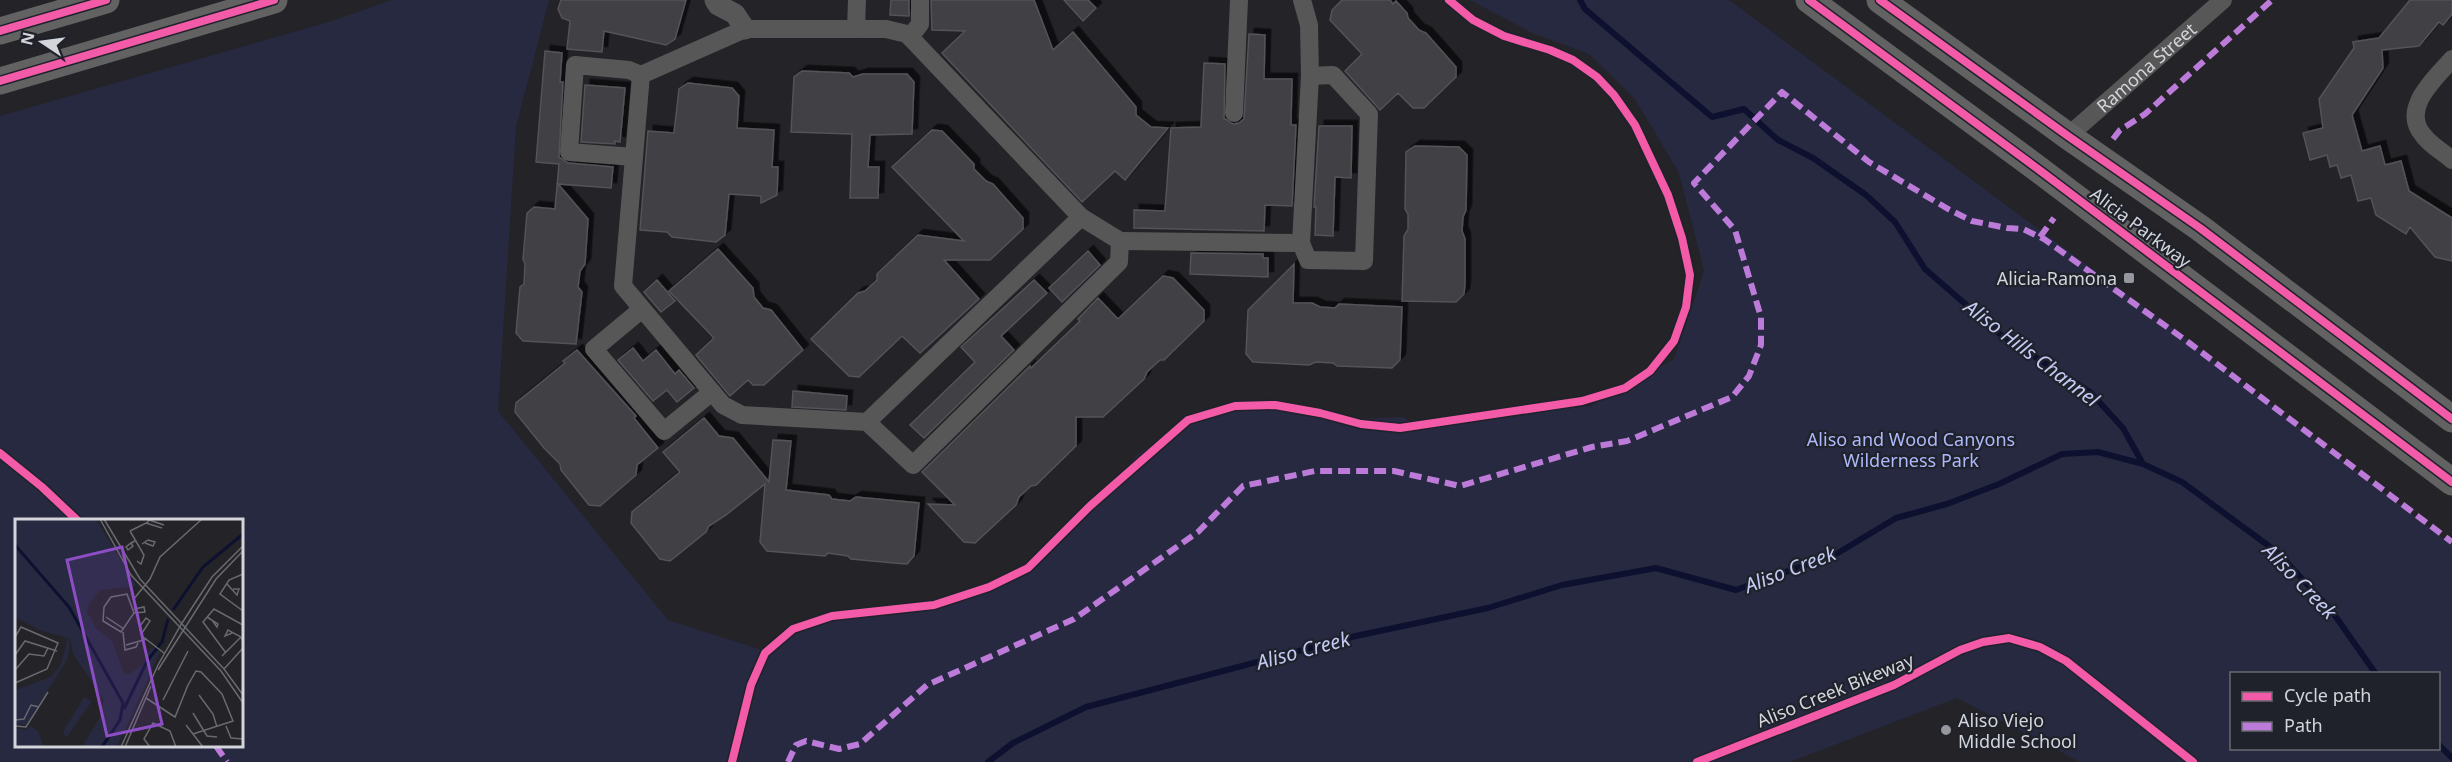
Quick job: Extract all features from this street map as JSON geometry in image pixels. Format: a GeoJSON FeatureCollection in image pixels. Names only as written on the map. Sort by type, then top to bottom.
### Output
{"type":"FeatureCollection","features":[{"type":"Feature","properties":{"kind":"main road"},"geometry":{"type":"LineString","coordinates":[[0,31],[106,0]]}},
{"type":"Feature","properties":{"kind":"main road"},"geometry":{"type":"LineString","coordinates":[[0,81],[274,0]]}},
{"type":"Feature","properties":{"kind":"main road","name":"Alicia Parkway"},"geometry":{"type":"LineString","coordinates":[[1809,0],[2042,172],[2452,482]]}},
{"type":"Feature","properties":{"kind":"main road","name":"Alicia Parkway"},"geometry":{"type":"LineString","coordinates":[[1880,0],[2200,228],[2452,419]]}},
{"type":"Feature","properties":{"kind":"main road"},"geometry":{"type":"LineString","coordinates":[[2042,172],[2068,136]]}},
{"type":"Feature","properties":{"kind":"main road"},"geometry":{"type":"LineString","coordinates":[[2396,438],[2443,453],[2452,460]]}},
{"type":"Feature","properties":{"kind":"street"},"geometry":{"type":"LineString","coordinates":[[715,0],[718,5],[740,14],[856,29],[886,29],[907,34],[1081,217],[1120,241],[1301,243]]}},
{"type":"Feature","properties":{"kind":"street"},"geometry":{"type":"LineString","coordinates":[[856,29],[857,0]]}},
{"type":"Feature","properties":{"kind":"street"},"geometry":{"type":"LineString","coordinates":[[910,37],[920,24],[920,0]]}},
{"type":"Feature","properties":{"kind":"street"},"geometry":{"type":"LineString","coordinates":[[1234,113],[1239,0]]}},
{"type":"Feature","properties":{"kind":"street"},"geometry":{"type":"LineString","coordinates":[[1302,0],[1309,25],[1310,76],[1301,243],[1308,260],[1364,261],[1369,114],[1333,75],[1310,76]]}},
{"type":"Feature","properties":{"kind":"street","name":"Ramona Street"},"geometry":{"type":"LineString","coordinates":[[2068,136],[2223,0]]}},
{"type":"Feature","properties":{"kind":"street"},"geometry":{"type":"LineString","coordinates":[[641,75],[740,14]]}},
{"type":"Feature","properties":{"kind":"street"},"geometry":{"type":"LineString","coordinates":[[2452,59],[2420,97],[2414,115],[2422,135],[2452,160]]}},
{"type":"Feature","properties":{"kind":"street"},"geometry":{"type":"LineString","coordinates":[[634,157],[569,152],[576,65],[629,70],[641,75]]}},
{"type":"Feature","properties":{"kind":"street"},"geometry":{"type":"LineString","coordinates":[[641,75],[623,286],[723,405],[742,415],[867,422],[913,465],[1119,262],[1120,241]]}},
{"type":"Feature","properties":{"kind":"street"},"geometry":{"type":"LineString","coordinates":[[867,422],[1081,217]]}},
{"type":"Feature","properties":{"kind":"street"},"geometry":{"type":"LineString","coordinates":[[642,309],[594,349],[664,431],[712,392]]}},
{"type":"Feature","properties":{"kind":"green space","name":"Aliso and Wood Canyons Wilderness Park"},"geometry":{"type":"Polygon","coordinates":[[[392,0],[549,0],[516,127],[498,411],[668,620],[771,653],[788,637],[820,622],[944,600],[1006,579],[1060,540],[1138,454],[1212,407],[1302,404],[1352,419],[1403,417],[1409,421],[1591,406],[1674,359],[1704,271],[1679,173],[1635,99],[1589,54],[1530,32],[1470,0],[1729,0],[2164,322],[2452,545],[2452,762],[2080,762],[1957,698],[1790,762],[0,762],[0,116],[332,21],[392,0]]]}},
{"type":"Feature","properties":{"kind":"building"},"geometry":{"type":"Polygon","coordinates":[[[561,0],[686,0],[675,39],[666,45],[604,31],[602,52],[567,49],[570,21],[562,18],[558,9],[561,0]]]}},
{"type":"Feature","properties":{"kind":"building"},"geometry":{"type":"Polygon","coordinates":[[[891,0],[909,0],[909,16],[890,15],[891,0]]]}},
{"type":"Feature","properties":{"kind":"building"},"geometry":{"type":"Polygon","coordinates":[[[931,0],[1034,0],[1053,50],[1073,32],[1136,107],[1136,115],[1151,127],[1168,128],[1125,180],[1115,171],[1082,202],[942,53],[965,31],[932,30],[931,0]]]}},
{"type":"Feature","properties":{"kind":"building"},"geometry":{"type":"Polygon","coordinates":[[[1064,0],[1088,0],[1096,8],[1083,21],[1064,0]]]}},
{"type":"Feature","properties":{"kind":"building"},"geometry":{"type":"Polygon","coordinates":[[[1342,0],[1390,0],[1393,4],[1396,1],[1407,13],[1408,18],[1419,30],[1426,33],[1456,67],[1456,77],[1424,108],[1413,108],[1398,93],[1380,110],[1345,71],[1362,54],[1330,20],[1332,10],[1342,0]]]}},
{"type":"Feature","properties":{"kind":"building"},"geometry":{"type":"Polygon","coordinates":[[[2410,0],[2452,0],[2452,14],[2443,25],[2439,22],[2419,46],[2382,50],[2383,68],[2352,115],[2362,151],[2380,146],[2385,165],[2401,161],[2409,191],[2452,218],[2452,261],[2435,257],[2410,227],[2406,234],[2376,215],[2371,198],[2358,201],[2351,175],[2341,178],[2337,165],[2330,167],[2327,155],[2310,160],[2303,133],[2323,128],[2319,99],[2354,48],[2353,42],[2379,38],[2410,0]]]}},
{"type":"Feature","properties":{"kind":"building"},"geometry":{"type":"Polygon","coordinates":[[[1249,34],[1265,35],[1264,79],[1292,79],[1291,125],[1296,125],[1292,206],[1265,205],[1264,231],[1134,228],[1134,210],[1165,211],[1171,128],[1201,127],[1204,63],[1225,64],[1224,118],[1233,124],[1244,119],[1249,34]]]}},
{"type":"Feature","properties":{"kind":"building"},"geometry":{"type":"Polygon","coordinates":[[[545,51],[562,53],[560,82],[563,82],[559,157],[568,163],[613,167],[611,188],[558,184],[588,219],[585,264],[580,271],[578,287],[582,292],[576,344],[523,341],[516,333],[520,287],[524,284],[523,259],[527,213],[534,207],[555,209],[559,164],[536,162],[545,51]]]}},
{"type":"Feature","properties":{"kind":"building"},"geometry":{"type":"Polygon","coordinates":[[[802,71],[849,73],[853,77],[863,74],[907,74],[914,82],[912,134],[870,135],[868,167],[879,167],[878,198],[850,198],[852,134],[791,132],[794,77],[802,71]]]}},
{"type":"Feature","properties":{"kind":"building"},"geometry":{"type":"Polygon","coordinates":[[[688,83],[732,88],[739,96],[737,128],[774,130],[772,167],[778,167],[777,195],[761,203],[761,196],[729,194],[725,235],[716,242],[672,237],[667,232],[640,230],[648,131],[674,133],[679,89],[688,83]]]}},
{"type":"Feature","properties":{"kind":"building"},"geometry":{"type":"Polygon","coordinates":[[[585,85],[625,88],[620,142],[615,141],[615,144],[581,142],[585,85]]]}},
{"type":"Feature","properties":{"kind":"building"},"geometry":{"type":"Polygon","coordinates":[[[1319,126],[1352,126],[1351,178],[1335,177],[1333,236],[1315,235],[1316,207],[1314,207],[1319,126]]]}},
{"type":"Feature","properties":{"kind":"building"},"geometry":{"type":"Polygon","coordinates":[[[932,130],[942,131],[974,164],[974,169],[986,181],[993,184],[1023,218],[1023,229],[990,260],[944,260],[979,299],[920,353],[902,336],[859,377],[849,376],[811,339],[858,293],[865,291],[877,280],[877,274],[918,235],[964,241],[892,167],[932,130]]]}},
{"type":"Feature","properties":{"kind":"building"},"geometry":{"type":"Polygon","coordinates":[[[1415,146],[1459,147],[1467,155],[1466,210],[1462,231],[1465,239],[1465,284],[1464,294],[1456,302],[1402,301],[1404,236],[1408,229],[1408,214],[1405,209],[1406,152],[1415,146]]]}},
{"type":"Feature","properties":{"kind":"building"},"geometry":{"type":"Polygon","coordinates":[[[718,249],[753,288],[754,297],[763,308],[771,310],[803,350],[764,385],[753,385],[748,380],[730,396],[696,355],[714,338],[669,291],[718,249]]]}},
{"type":"Feature","properties":{"kind":"building"},"geometry":{"type":"Polygon","coordinates":[[[1088,251],[1100,265],[1062,302],[1049,288],[1088,251]]]}},
{"type":"Feature","properties":{"kind":"building"},"geometry":{"type":"Polygon","coordinates":[[[1191,253],[1263,254],[1263,258],[1268,258],[1268,277],[1190,274],[1191,253]]]}},
{"type":"Feature","properties":{"kind":"building"},"geometry":{"type":"Polygon","coordinates":[[[1294,264],[1293,303],[1312,303],[1320,307],[1335,308],[1339,304],[1402,307],[1400,360],[1392,368],[1337,366],[1333,363],[1316,362],[1309,365],[1253,362],[1246,354],[1248,310],[1294,264]]]}},
{"type":"Feature","properties":{"kind":"building"},"geometry":{"type":"Polygon","coordinates":[[[1163,276],[1173,278],[1204,310],[1204,321],[1164,360],[1160,360],[1147,372],[1144,379],[1103,417],[1076,417],[1076,446],[1036,485],[1031,486],[1019,497],[1016,505],[975,543],[964,542],[928,504],[955,505],[922,472],[1030,366],[1031,368],[1080,321],[1078,319],[1098,298],[1118,319],[1163,276]]]}},
{"type":"Feature","properties":{"kind":"building"},"geometry":{"type":"Polygon","coordinates":[[[657,280],[675,301],[661,312],[644,292],[657,280]]]}},
{"type":"Feature","properties":{"kind":"building"},"geometry":{"type":"Polygon","coordinates":[[[1034,280],[1047,293],[1001,336],[1014,350],[924,438],[910,425],[975,362],[961,347],[1034,280]]]}},
{"type":"Feature","properties":{"kind":"building"},"geometry":{"type":"Polygon","coordinates":[[[633,348],[643,361],[656,350],[675,374],[679,370],[694,388],[677,402],[667,390],[653,401],[618,360],[633,348]]]}},
{"type":"Feature","properties":{"kind":"building"},"geometry":{"type":"Polygon","coordinates":[[[577,350],[636,416],[634,418],[658,448],[637,465],[636,475],[600,506],[589,505],[561,470],[560,464],[515,412],[516,403],[565,363],[563,361],[577,350]]]}},
{"type":"Feature","properties":{"kind":"building"},"geometry":{"type":"Polygon","coordinates":[[[793,391],[847,396],[846,410],[792,407],[793,391]]]}},
{"type":"Feature","properties":{"kind":"building"},"geometry":{"type":"Polygon","coordinates":[[[704,418],[719,436],[733,438],[769,482],[773,440],[791,441],[786,490],[829,495],[832,499],[850,501],[856,497],[919,503],[914,556],[907,564],[851,559],[848,556],[828,553],[825,556],[767,551],[760,542],[765,484],[709,526],[706,532],[670,561],[660,559],[631,523],[632,512],[680,472],[663,452],[704,418]]]}},
{"type":"Feature","properties":{"kind":"waterway","name":"Aliso Hills Channel"},"geometry":{"type":"LineString","coordinates":[[1580,0],[1585,9],[1712,117],[1744,109],[1778,140],[1813,158],[1866,195],[1895,222],[1925,269],[2001,335],[2090,392],[2123,428],[2143,464]]}},
{"type":"Feature","properties":{"kind":"waterway","name":"Aliso Creek"},"geometry":{"type":"LineString","coordinates":[[988,762],[1013,743],[1086,707],[1356,636],[1488,608],[1562,585],[1656,568],[1736,590],[1838,553],[1896,518],[1947,504],[1999,484],[2062,454],[2098,452],[2143,464],[2182,482],[2277,552],[2331,610],[2375,672]]}},
{"type":"Feature","properties":{"kind":"waterway","name":"Aliso Creek"},"geometry":{"type":"LineString","coordinates":[[2440,746],[2452,758]]}},
{"type":"Feature","properties":{"kind":"marked path"},"geometry":{"type":"LineString","coordinates":[[2113,139],[2120,130],[2145,114],[2272,0]]}},
{"type":"Feature","properties":{"kind":"marked path"},"geometry":{"type":"LineString","coordinates":[[788,762],[796,745],[806,741],[839,749],[860,744],[927,685],[1074,619],[1198,532],[1243,486],[1315,471],[1394,471],[1460,486],[1592,447],[1627,441],[1732,397],[1749,376],[1761,345],[1761,317],[1735,230],[1694,183],[1782,92],[1869,162],[1948,209],[1972,221],[2023,229],[2044,239],[2188,342],[2452,542]]}},
{"type":"Feature","properties":{"kind":"marked path"},"geometry":{"type":"LineString","coordinates":[[2040,237],[2054,218]]}},
{"type":"Feature","properties":{"kind":"marked path"},"geometry":{"type":"LineString","coordinates":[[217,747],[227,762]]}},
{"type":"Feature","properties":{"kind":"cycle path"},"geometry":{"type":"LineString","coordinates":[[0,31],[106,0]]}},
{"type":"Feature","properties":{"kind":"cycle path"},"geometry":{"type":"LineString","coordinates":[[0,81],[274,0]]}},
{"type":"Feature","properties":{"kind":"cycle path"},"geometry":{"type":"LineString","coordinates":[[732,762],[751,685],[765,653],[793,629],[832,616],[934,605],[989,587],[1028,568],[1090,506],[1188,420],[1235,406],[1275,405],[1320,413],[1361,424],[1400,428],[1582,401],[1625,388],[1650,371],[1674,341],[1686,307],[1690,275],[1682,238],[1668,195],[1635,125],[1614,95],[1597,77],[1573,60],[1550,50],[1504,36],[1473,20],[1449,0]]}},
{"type":"Feature","properties":{"kind":"cycle path"},"geometry":{"type":"LineString","coordinates":[[1809,0],[2042,172],[2452,482]]}},
{"type":"Feature","properties":{"kind":"cycle path"},"geometry":{"type":"LineString","coordinates":[[1880,0],[2200,228],[2452,419]]}},
{"type":"Feature","properties":{"kind":"cycle path"},"geometry":{"type":"LineString","coordinates":[[0,453],[42,487],[76,519]]}},
{"type":"Feature","properties":{"kind":"cycle path","name":"Aliso Creek Bikeway"},"geometry":{"type":"LineString","coordinates":[[1697,762],[1894,685],[1960,650],[1983,642],[2009,638],[2040,647],[2066,661],[2193,762]]}},
{"type":"Feature","properties":{"kind":"place","name":"Alicia-Ramona"},"geometry":{"type":"Point","coordinates":[2129,278]}},
{"type":"Feature","properties":{"kind":"place","name":"Aliso Viejo Middle School"},"geometry":{"type":"Point","coordinates":[1946,730]}}]}
